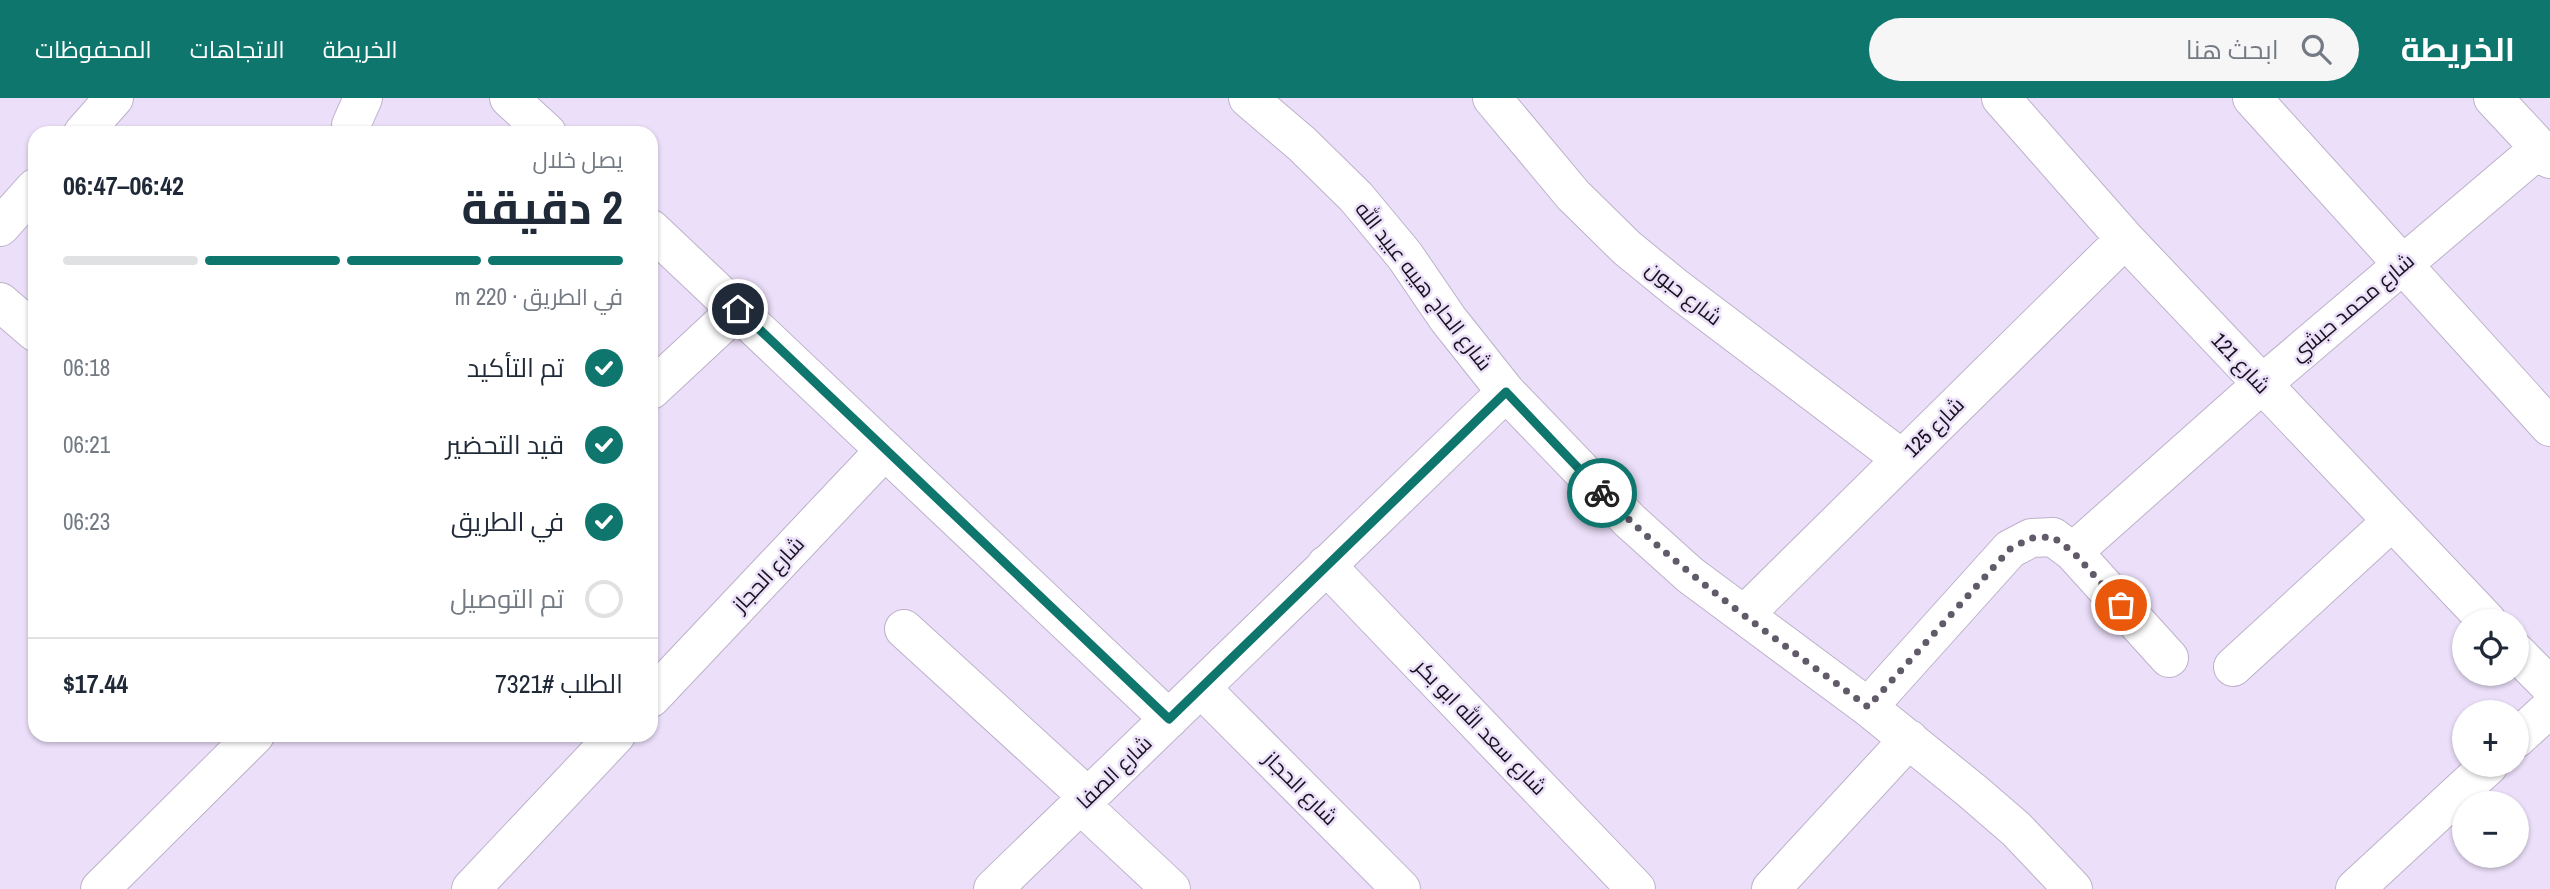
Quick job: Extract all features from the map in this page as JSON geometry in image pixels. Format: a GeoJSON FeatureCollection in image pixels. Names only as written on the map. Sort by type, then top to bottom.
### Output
{"type":"FeatureCollection","features":[{"type":"Feature","properties":{"kind":"street"},"geometry":{"type":"LineString","coordinates":[[351,126],[363,98]]}},
{"type":"Feature","properties":{"kind":"street"},"geometry":{"type":"LineString","coordinates":[[509,98],[539,126]]}},
{"type":"Feature","properties":{"kind":"street","name":"شارع الحاج هيبه عبيد الله"},"geometry":{"type":"LineString","coordinates":[[1248,98],[1302,144],[1356,197],[1405,256],[1448,319],[1506,392],[1630,521],[1690,575],[1909,739],[2016,829],[2073,889]]}},
{"type":"Feature","properties":{"kind":"street","name":"شارع حبون"},"geometry":{"type":"LineString","coordinates":[[1492,98],[1573,195],[1627,248],[1675,288],[1902,459]]}},
{"type":"Feature","properties":{"kind":"street","name":"شارع 121"},"geometry":{"type":"LineString","coordinates":[[2001,98],[2125,239],[2475,609]]}},
{"type":"Feature","properties":{"kind":"street"},"geometry":{"type":"LineString","coordinates":[[2252,98],[2550,427]]}},
{"type":"Feature","properties":{"kind":"street"},"geometry":{"type":"LineString","coordinates":[[2493,98],[2545,154]]}},
{"type":"Feature","properties":{"kind":"street","name":"شارع محمد حبشي"},"geometry":{"type":"LineString","coordinates":[[2073,552],[2261,385],[2403,264],[2545,154]]}},
{"type":"Feature","properties":{"kind":"street"},"geometry":{"type":"LineString","coordinates":[[0,227],[28,196]]}},
{"type":"Feature","properties":{"kind":"street"},"geometry":{"type":"LineString","coordinates":[[658,235],[1169,719]]}},
{"type":"Feature","properties":{"kind":"street","name":"شارع 125"},"geometry":{"type":"LineString","coordinates":[[1744,615],[2125,239]]}},
{"type":"Feature","properties":{"kind":"street"},"geometry":{"type":"LineString","coordinates":[[0,302],[28,326]]}},
{"type":"Feature","properties":{"kind":"street"},"geometry":{"type":"LineString","coordinates":[[658,383],[738,309]]}},
{"type":"Feature","properties":{"kind":"street","name":"شارع الصفا"},"geometry":{"type":"LineString","coordinates":[[993,889],[1506,392]]}},
{"type":"Feature","properties":{"kind":"street","name":"شارع الحجاز"},"geometry":{"type":"LineString","coordinates":[[658,691],[885,450]]}},
{"type":"Feature","properties":{"kind":"street"},"geometry":{"type":"LineString","coordinates":[[2233,667],[2391,522]]}},
{"type":"Feature","properties":{"kind":"street"},"geometry":{"type":"LineString","coordinates":[[1868,707],[2010,549],[2031,538],[2053,537],[2073,552],[2169,658]]}},
{"type":"Feature","properties":{"kind":"street","name":"شارع سعد الله ابو بكر"},"geometry":{"type":"LineString","coordinates":[[1326,565],[1636,889]]}},
{"type":"Feature","properties":{"kind":"street"},"geometry":{"type":"LineString","coordinates":[[904,629],[1084,801],[1171,889]]}},
{"type":"Feature","properties":{"kind":"street"},"geometry":{"type":"LineString","coordinates":[[2529,665],[2550,686]]}},
{"type":"Feature","properties":{"kind":"street","name":"شارع الحجاز"},"geometry":{"type":"LineString","coordinates":[[1200,688],[1401,889]]}},
{"type":"Feature","properties":{"kind":"street"},"geometry":{"type":"LineString","coordinates":[[2529,727],[2550,708]]}},
{"type":"Feature","properties":{"kind":"street"},"geometry":{"type":"LineString","coordinates":[[1771,889],[1909,739]]}},
{"type":"Feature","properties":{"kind":"street"},"geometry":{"type":"LineString","coordinates":[[114,884],[248,742]]}},
{"type":"Feature","properties":{"kind":"street"},"geometry":{"type":"LineString","coordinates":[[471,889],[609,742]]}},
{"type":"Feature","properties":{"kind":"street"},"geometry":{"type":"LineString","coordinates":[[2355,889],[2476,777]]}},
{"type":"Feature","properties":{"kind":"way so far"},"geometry":{"type":"LineString","coordinates":[[1602,493],[1690,575],[1868,707],[2010,549],[2031,538],[2053,537],[2073,552],[2121,605]]}},
{"type":"Feature","properties":{"kind":"route"},"geometry":{"type":"LineString","coordinates":[[738,309],[1169,719],[1506,392],[1602,493]]}}]}
